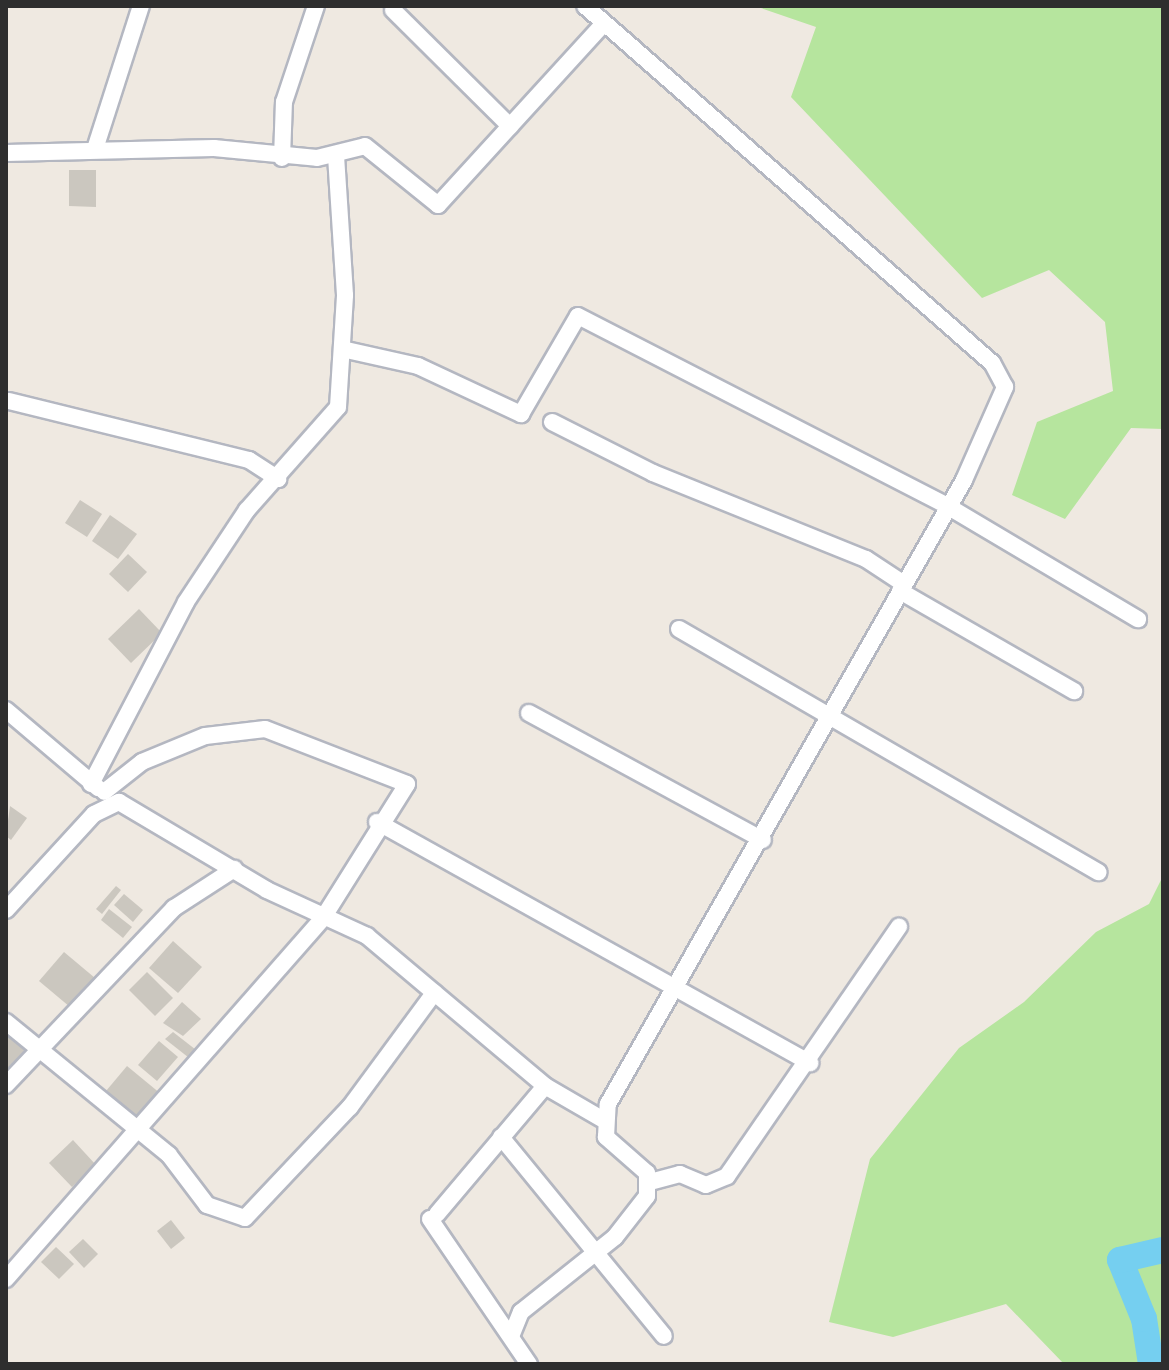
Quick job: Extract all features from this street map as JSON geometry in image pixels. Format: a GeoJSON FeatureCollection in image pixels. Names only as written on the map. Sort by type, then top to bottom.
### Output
{"type":"FeatureCollection","features":[{"type":"Feature","properties":{"kind":"street"},"geometry":{"type":"LineString","coordinates":[[95,149],[141,6]]}},
{"type":"Feature","properties":{"kind":"street"},"geometry":{"type":"LineString","coordinates":[[282,158],[284,102],[316,6]]}},
{"type":"Feature","properties":{"kind":"street"},"geometry":{"type":"LineString","coordinates":[[585,6],[1001,374],[1004,399],[949,507],[902,587],[833,717],[602,1119],[606,1137],[650,1182]]}},
{"type":"Feature","properties":{"kind":"street"},"geometry":{"type":"LineString","coordinates":[[393,10],[510,126]]}},
{"type":"Feature","properties":{"kind":"street"},"geometry":{"type":"LineString","coordinates":[[6,153],[214,148],[282,158],[336,154],[365,146],[438,205],[604,23]]}},
{"type":"Feature","properties":{"kind":"street"},"geometry":{"type":"LineString","coordinates":[[98,788],[186,602],[247,510],[278,479],[338,407],[342,349],[336,154]]}},
{"type":"Feature","properties":{"kind":"street"},"geometry":{"type":"LineString","coordinates":[[342,349],[418,366],[521,414],[578,316],[949,507],[1138,619]]}},
{"type":"Feature","properties":{"kind":"street"},"geometry":{"type":"LineString","coordinates":[[9,401],[249,460],[278,479]]}},
{"type":"Feature","properties":{"kind":"street"},"geometry":{"type":"LineString","coordinates":[[552,422],[710,498],[866,559],[902,587],[1074,691]]}},
{"type":"Feature","properties":{"kind":"street"},"geometry":{"type":"LineString","coordinates":[[679,629],[1099,872]]}},
{"type":"Feature","properties":{"kind":"street"},"geometry":{"type":"LineString","coordinates":[[529,713],[763,840]]}},
{"type":"Feature","properties":{"kind":"street"},"geometry":{"type":"LineString","coordinates":[[8,716],[119,802],[323,918],[367,936],[545,1086],[602,1119]]}},
{"type":"Feature","properties":{"kind":"street"},"geometry":{"type":"LineString","coordinates":[[6,1279],[133,1130],[323,918],[377,822],[407,784],[265,729],[205,736],[142,762],[98,788]]}},
{"type":"Feature","properties":{"kind":"street"},"geometry":{"type":"LineString","coordinates":[[6,910],[94,814],[119,802]]}},
{"type":"Feature","properties":{"kind":"street"},"geometry":{"type":"LineString","coordinates":[[377,822],[673,991],[810,1063]]}},
{"type":"Feature","properties":{"kind":"street"},"geometry":{"type":"LineString","coordinates":[[6,1085],[174,908],[234,869]]}},
{"type":"Feature","properties":{"kind":"street"},"geometry":{"type":"LineString","coordinates":[[650,1182],[680,1174],[717,1184],[810,1063],[899,927]]}},
{"type":"Feature","properties":{"kind":"street"},"geometry":{"type":"LineString","coordinates":[[6,1022],[133,1130],[169,1155],[207,1205],[245,1218],[350,1107],[434,993]]}},
{"type":"Feature","properties":{"kind":"street"},"geometry":{"type":"LineString","coordinates":[[529,1364],[434,1216],[545,1086]]}},
{"type":"Feature","properties":{"kind":"street"},"geometry":{"type":"LineString","coordinates":[[501,1137],[664,1336]]}},
{"type":"Feature","properties":{"kind":"street"},"geometry":{"type":"LineString","coordinates":[[512,1334],[521,1312],[596,1252],[647,1196],[650,1182]]}},
{"type":"Feature","properties":{"kind":"green space"},"geometry":{"type":"Polygon","coordinates":[[[755,6],[1163,6],[1163,429],[1131,428],[1065,519],[1012,495],[1037,422],[1113,391],[1105,322],[1049,270],[982,298],[791,97],[816,27],[755,6]]]}},
{"type":"Feature","properties":{"kind":"green space"},"geometry":{"type":"Polygon","coordinates":[[[1163,876],[1163,1364],[1064,1364],[1006,1304],[893,1337],[829,1322],[870,1159],[959,1048],[1024,1002],[1096,932],[1149,904],[1163,876]]]}},
{"type":"Feature","properties":{"kind":"building"},"geometry":{"type":"Polygon","coordinates":[[[69,170],[96,170],[96,207],[69,206],[69,170]]]}},
{"type":"Feature","properties":{"kind":"building"},"geometry":{"type":"Polygon","coordinates":[[[80,500],[102,514],[87,537],[65,523],[80,500]]]}},
{"type":"Feature","properties":{"kind":"building"},"geometry":{"type":"Polygon","coordinates":[[[110,515],[137,534],[118,559],[92,541],[110,515]]]}},
{"type":"Feature","properties":{"kind":"building"},"geometry":{"type":"Polygon","coordinates":[[[128,554],[147,572],[128,592],[109,574],[128,554]]]}},
{"type":"Feature","properties":{"kind":"building"},"geometry":{"type":"Polygon","coordinates":[[[139,609],[162,633],[131,663],[108,639],[139,609]]]}},
{"type":"Feature","properties":{"kind":"building"},"geometry":{"type":"Polygon","coordinates":[[[10,806],[27,818],[11,840],[6,836],[10,806]]]}},
{"type":"Feature","properties":{"kind":"building"},"geometry":{"type":"Polygon","coordinates":[[[116,886],[121,890],[102,914],[96,909],[116,886]]]}},
{"type":"Feature","properties":{"kind":"building"},"geometry":{"type":"Polygon","coordinates":[[[124,894],[143,910],[133,922],[114,905],[124,894]]]}},
{"type":"Feature","properties":{"kind":"building"},"geometry":{"type":"Polygon","coordinates":[[[109,909],[132,927],[123,938],[101,920],[109,909]]]}},
{"type":"Feature","properties":{"kind":"building"},"geometry":{"type":"Polygon","coordinates":[[[173,941],[202,967],[178,993],[149,968],[173,941]]]}},
{"type":"Feature","properties":{"kind":"building"},"geometry":{"type":"Polygon","coordinates":[[[64,952],[95,978],[70,1007],[39,981],[64,952]]]}},
{"type":"Feature","properties":{"kind":"building"},"geometry":{"type":"Polygon","coordinates":[[[147,972],[173,998],[155,1016],[129,990],[147,972]]]}},
{"type":"Feature","properties":{"kind":"building"},"geometry":{"type":"Polygon","coordinates":[[[182,1002],[201,1019],[183,1036],[163,1023],[182,1002]]]}},
{"type":"Feature","properties":{"kind":"building"},"geometry":{"type":"Polygon","coordinates":[[[6,1031],[35,1058],[6,1082],[6,1031]]]}},
{"type":"Feature","properties":{"kind":"building"},"geometry":{"type":"Polygon","coordinates":[[[173,1032],[200,1053],[193,1061],[165,1039],[173,1032]]]}},
{"type":"Feature","properties":{"kind":"building"},"geometry":{"type":"Polygon","coordinates":[[[159,1041],[178,1057],[157,1081],[138,1065],[159,1041]]]}},
{"type":"Feature","properties":{"kind":"building"},"geometry":{"type":"Polygon","coordinates":[[[127,1066],[161,1094],[140,1119],[106,1091],[127,1066]]]}},
{"type":"Feature","properties":{"kind":"building"},"geometry":{"type":"Polygon","coordinates":[[[73,1140],[96,1165],[72,1187],[49,1163],[73,1140]]]}},
{"type":"Feature","properties":{"kind":"building"},"geometry":{"type":"Polygon","coordinates":[[[171,1220],[185,1238],[171,1249],[157,1231],[171,1220]]]}},
{"type":"Feature","properties":{"kind":"building"},"geometry":{"type":"Polygon","coordinates":[[[83,1239],[98,1254],[84,1268],[69,1252],[83,1239]]]}},
{"type":"Feature","properties":{"kind":"building"},"geometry":{"type":"Polygon","coordinates":[[[56,1247],[74,1264],[59,1279],[41,1262],[56,1247]]]}},
{"type":"Feature","properties":{"kind":"waterway"},"geometry":{"type":"LineString","coordinates":[[1151,1364],[1144,1319],[1120,1260],[1163,1250]]}}]}
